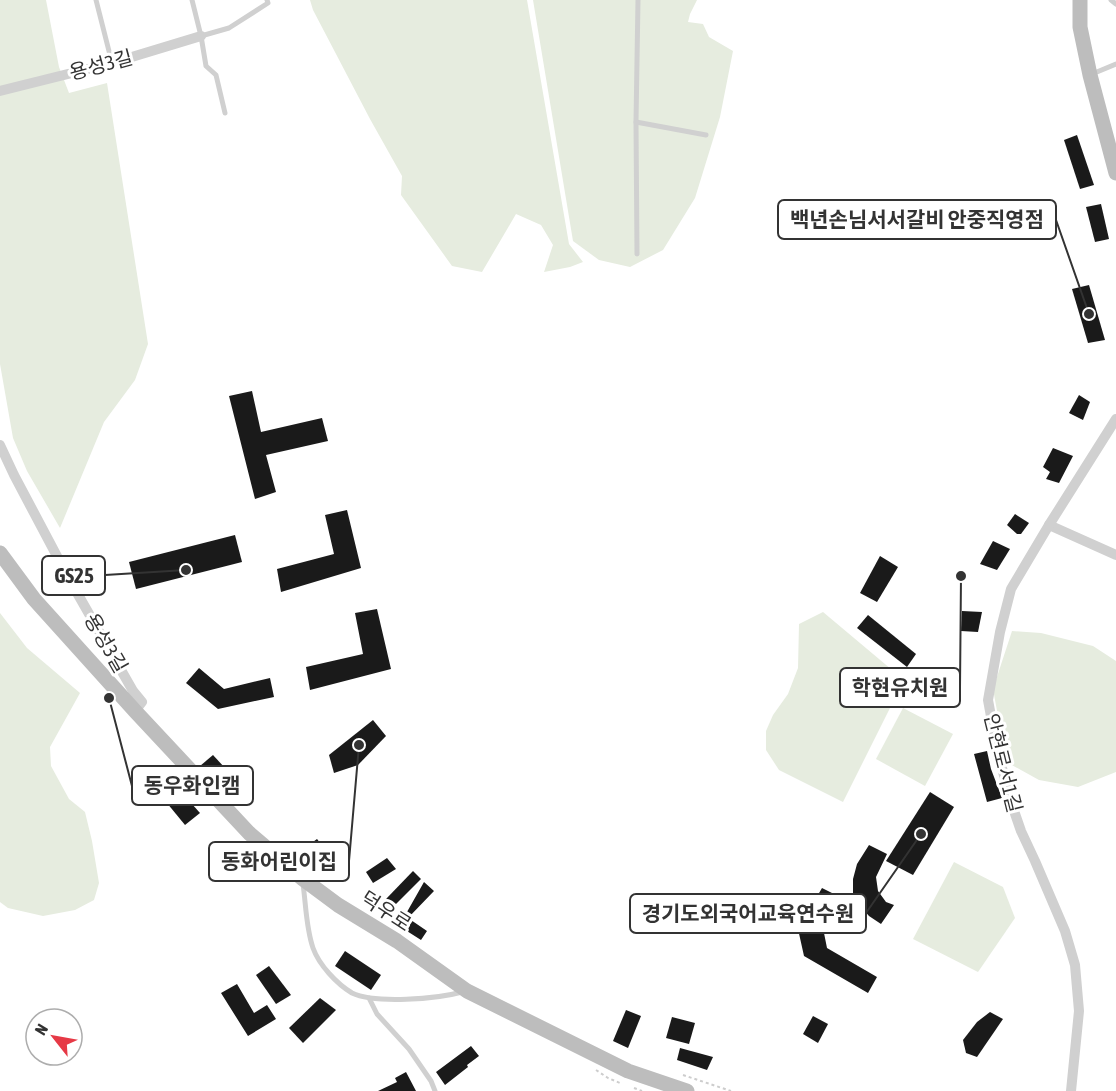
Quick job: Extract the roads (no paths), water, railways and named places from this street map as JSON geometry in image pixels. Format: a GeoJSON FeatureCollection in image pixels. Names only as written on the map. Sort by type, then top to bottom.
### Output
{"type":"FeatureCollection","features":[{"type":"Feature","properties":{"kind":"street"},"geometry":{"type":"LineString","coordinates":[[1080,0],[1080,27],[1090,75],[1116,170]]}},
{"type":"Feature","properties":{"kind":"street","name":"용성3길"},"geometry":{"type":"LineString","coordinates":[[0,91],[112,63],[201,36]]}},
{"type":"Feature","properties":{"kind":"street","name":"안현로서1길"},"geometry":{"type":"LineString","coordinates":[[1071,1091],[1079,1011],[1075,965],[1065,931],[1020,831],[997,749],[988,700],[1000,632],[1011,589],[1116,419]]}},
{"type":"Feature","properties":{"kind":"street","name":"용성3길"},"geometry":{"type":"LineString","coordinates":[[0,445],[68,577],[142,702],[135,711]]}},
{"type":"Feature","properties":{"kind":"street"},"geometry":{"type":"LineString","coordinates":[[1049,525],[1116,555]]}},
{"type":"Feature","properties":{"kind":"street","name":"덕우로"},"geometry":{"type":"LineString","coordinates":[[0,553],[34,599],[135,711],[249,833],[303,879],[338,905],[397,941],[467,991],[628,1071],[687,1091]]}},
{"type":"Feature","properties":{"kind":"lane"},"geometry":{"type":"LineString","coordinates":[[96,0],[112,63]]}},
{"type":"Feature","properties":{"kind":"lane"},"geometry":{"type":"LineString","coordinates":[[192,0],[206,66],[216,75],[225,112]]}},
{"type":"Feature","properties":{"kind":"lane"},"geometry":{"type":"LineString","coordinates":[[201,36],[229,27],[268,3],[267,0]]}},
{"type":"Feature","properties":{"kind":"lane"},"geometry":{"type":"LineString","coordinates":[[637,255],[638,0]]}},
{"type":"Feature","properties":{"kind":"lane"},"geometry":{"type":"LineString","coordinates":[[1111,0],[1116,4]]}},
{"type":"Feature","properties":{"kind":"lane"},"geometry":{"type":"LineString","coordinates":[[1090,75],[1116,64]]}},
{"type":"Feature","properties":{"kind":"lane"},"geometry":{"type":"LineString","coordinates":[[636,122],[706,135]]}},
{"type":"Feature","properties":{"kind":"lane"},"geometry":{"type":"LineString","coordinates":[[303,879],[308,928],[314,949],[323,967],[352,993],[369,998],[395,999],[439,996],[467,991]]}},
{"type":"Feature","properties":{"kind":"lane"},"geometry":{"type":"LineString","coordinates":[[369,998],[377,1014],[409,1049],[431,1081],[435,1091]]}},
{"type":"Feature","properties":{"kind":"place","name":"백년손님서서갈비 안중직영점"},"geometry":{"type":"Point","coordinates":[1089,314]}},
{"type":"Feature","properties":{"kind":"place","name":"GS25"},"geometry":{"type":"Point","coordinates":[186,570]}},
{"type":"Feature","properties":{"kind":"place","name":"학현유치원"},"geometry":{"type":"Point","coordinates":[961,576]}},
{"type":"Feature","properties":{"kind":"place","name":"동우화인캠"},"geometry":{"type":"Point","coordinates":[109,698]}},
{"type":"Feature","properties":{"kind":"place","name":"동화어린이집"},"geometry":{"type":"Point","coordinates":[359,745]}},
{"type":"Feature","properties":{"kind":"place","name":"경기도외국어교육연수원"},"geometry":{"type":"Point","coordinates":[921,834]}}]}
